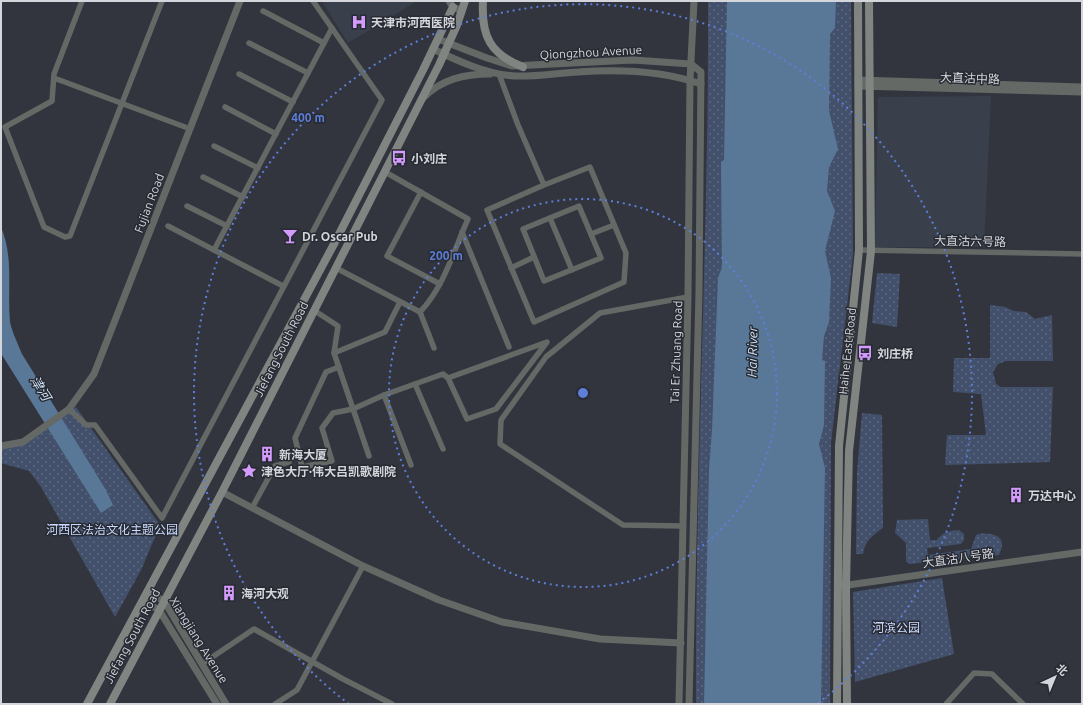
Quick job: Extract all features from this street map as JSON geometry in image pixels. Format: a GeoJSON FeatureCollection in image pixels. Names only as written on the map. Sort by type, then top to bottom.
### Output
{"type":"FeatureCollection","features":[{"type":"Feature","properties":{"kind":"main road","name":"Jiefang South Road"},"geometry":{"type":"LineString","coordinates":[[110,704],[222,492],[421,102],[444,55],[465,1]]}},
{"type":"Feature","properties":{"kind":"main road"},"geometry":{"type":"LineString","coordinates":[[483,1],[485,32],[491,45],[506,59],[523,67]]}},
{"type":"Feature","properties":{"kind":"main road","name":"Haihe East Road"},"geometry":{"type":"LineString","coordinates":[[837,704],[839,446],[859,250],[858,1]]}},
{"type":"Feature","properties":{"kind":"main road","name":"Haihe East Road"},"geometry":{"type":"LineString","coordinates":[[847,704],[846,586],[849,451],[871,251],[868,83],[869,1]]}},
{"type":"Feature","properties":{"kind":"main road","name":"Jiefang South Road"},"geometry":{"type":"LineString","coordinates":[[87,704],[149,592],[334,244],[433,50],[451,4]]}},
{"type":"Feature","properties":{"kind":"street"},"geometry":{"type":"LineString","coordinates":[[82,1],[54,78],[52,101],[5,128],[44,227],[65,237],[70,236],[162,1]]}},
{"type":"Feature","properties":{"kind":"street"},"geometry":{"type":"LineString","coordinates":[[69,409],[86,425],[95,425],[162,518],[382,100],[313,1]]}},
{"type":"Feature","properties":{"kind":"street","name":"Tai Er Zhuang Road"},"geometry":{"type":"LineString","coordinates":[[679,704],[688,297],[690,80],[694,1]]}},
{"type":"Feature","properties":{"kind":"street","name":"Fujian Road"},"geometry":{"type":"LineString","coordinates":[[1,446],[23,442],[69,409],[94,374],[239,2]]}},
{"type":"Feature","properties":{"kind":"street"},"geometry":{"type":"LineString","coordinates":[[451,4],[462,11]]}},
{"type":"Feature","properties":{"kind":"street"},"geometry":{"type":"LineString","coordinates":[[263,11],[324,43]]}},
{"type":"Feature","properties":{"kind":"street"},"geometry":{"type":"LineString","coordinates":[[214,250],[332,28]]}},
{"type":"Feature","properties":{"kind":"street","name":"Qiongzhou Avenue"},"geometry":{"type":"LineString","coordinates":[[438,38],[506,65],[523,67],[633,60],[691,64]]}},
{"type":"Feature","properties":{"kind":"street"},"geometry":{"type":"LineString","coordinates":[[249,43],[308,73]]}},
{"type":"Feature","properties":{"kind":"street","name":"Qiongzhou Avenue"},"geometry":{"type":"LineString","coordinates":[[433,50],[499,74],[523,76],[606,71],[668,75],[701,84]]}},
{"type":"Feature","properties":{"kind":"street"},"geometry":{"type":"LineString","coordinates":[[691,64],[701,72],[701,84]]}},
{"type":"Feature","properties":{"kind":"street"},"geometry":{"type":"LineString","coordinates":[[239,74],[293,102]]}},
{"type":"Feature","properties":{"kind":"street"},"geometry":{"type":"LineString","coordinates":[[421,102],[432,90],[452,79],[471,74],[499,74],[518,125],[544,185]]}},
{"type":"Feature","properties":{"kind":"street"},"geometry":{"type":"LineString","coordinates":[[54,78],[184,127]]}},
{"type":"Feature","properties":{"kind":"street","name":"大直沽中路"},"geometry":{"type":"LineString","coordinates":[[858,83],[1082,87]]}},
{"type":"Feature","properties":{"kind":"street","name":"大直沽中路"},"geometry":{"type":"LineString","coordinates":[[868,83],[1082,92]]}},
{"type":"Feature","properties":{"kind":"street","name":"Tai Er Zhuang Road"},"geometry":{"type":"LineString","coordinates":[[689,704],[701,84]]}},
{"type":"Feature","properties":{"kind":"street"},"geometry":{"type":"LineString","coordinates":[[225,107],[276,134]]}},
{"type":"Feature","properties":{"kind":"street"},"geometry":{"type":"LineString","coordinates":[[214,146],[258,168]]}},
{"type":"Feature","properties":{"kind":"street"},"geometry":{"type":"LineString","coordinates":[[590,167],[614,225],[626,253],[624,282],[534,322],[487,210],[590,167]]}},
{"type":"Feature","properties":{"kind":"street"},"geometry":{"type":"LineString","coordinates":[[385,172],[468,219],[440,284],[431,300],[420,312]]}},
{"type":"Feature","properties":{"kind":"street"},"geometry":{"type":"LineString","coordinates":[[203,176],[243,197]]}},
{"type":"Feature","properties":{"kind":"street"},"geometry":{"type":"LineString","coordinates":[[421,192],[387,256],[440,284]]}},
{"type":"Feature","properties":{"kind":"street"},"geometry":{"type":"LineString","coordinates":[[187,206],[227,226]]}},
{"type":"Feature","properties":{"kind":"street"},"geometry":{"type":"LineString","coordinates":[[579,206],[601,258],[544,281],[523,229],[550,218],[579,206]]}},
{"type":"Feature","properties":{"kind":"street"},"geometry":{"type":"LineString","coordinates":[[550,218],[572,270]]}},
{"type":"Feature","properties":{"kind":"street"},"geometry":{"type":"LineString","coordinates":[[591,234],[614,225]]}},
{"type":"Feature","properties":{"kind":"street"},"geometry":{"type":"LineString","coordinates":[[168,226],[283,286]]}},
{"type":"Feature","properties":{"kind":"street"},"geometry":{"type":"LineString","coordinates":[[462,232],[509,347]]}},
{"type":"Feature","properties":{"kind":"street","name":"大直沽六号路"},"geometry":{"type":"LineString","coordinates":[[859,250],[1082,254]]}},
{"type":"Feature","properties":{"kind":"street"},"geometry":{"type":"LineString","coordinates":[[511,268],[534,257]]}},
{"type":"Feature","properties":{"kind":"street"},"geometry":{"type":"LineString","coordinates":[[336,268],[420,312],[434,348]]}},
{"type":"Feature","properties":{"kind":"street"},"geometry":{"type":"LineString","coordinates":[[682,526],[623,525],[500,444],[500,420],[546,357],[600,314],[688,297]]}},
{"type":"Feature","properties":{"kind":"street"},"geometry":{"type":"LineString","coordinates":[[334,353],[385,332],[400,302]]}},
{"type":"Feature","properties":{"kind":"street"},"geometry":{"type":"LineString","coordinates":[[315,311],[338,326],[334,353],[370,456]]}},
{"type":"Feature","properties":{"kind":"street"},"geometry":{"type":"LineString","coordinates":[[339,367],[326,372],[295,438],[302,467],[332,461],[322,428],[333,413],[354,408],[384,395],[443,374],[448,378],[467,419],[496,409],[547,342],[448,378]]}},
{"type":"Feature","properties":{"kind":"street"},"geometry":{"type":"LineString","coordinates":[[415,384],[443,449]]}},
{"type":"Feature","properties":{"kind":"street"},"geometry":{"type":"LineString","coordinates":[[384,395],[411,465]]}},
{"type":"Feature","properties":{"kind":"street"},"geometry":{"type":"LineString","coordinates":[[252,508],[275,466],[290,462]]}},
{"type":"Feature","properties":{"kind":"street"},"geometry":{"type":"LineString","coordinates":[[222,492],[363,566],[440,600],[502,622],[600,639],[681,643]]}},
{"type":"Feature","properties":{"kind":"street","name":"大直沽八号路"},"geometry":{"type":"LineString","coordinates":[[837,587],[1082,552]]}},
{"type":"Feature","properties":{"kind":"street"},"geometry":{"type":"LineString","coordinates":[[275,704],[297,690],[363,566]]}},
{"type":"Feature","properties":{"kind":"street","name":"Xiangjiang Avenue"},"geometry":{"type":"LineString","coordinates":[[149,592],[164,601],[226,704]]}},
{"type":"Feature","properties":{"kind":"street","name":"Xiangjiang Avenue"},"geometry":{"type":"LineString","coordinates":[[143,601],[159,610],[217,704]]}},
{"type":"Feature","properties":{"kind":"street"},"geometry":{"type":"LineString","coordinates":[[202,664],[254,630],[312,661],[343,680],[392,704]]}},
{"type":"Feature","properties":{"kind":"street"},"geometry":{"type":"LineString","coordinates":[[946,704],[974,672],[992,674],[1023,704]]}},
{"type":"Feature","properties":{"kind":"shaded area","name":"天津市河西医院"},"geometry":{"type":"Polygon","coordinates":[[[322,1],[417,1],[348,43],[322,1]]]}},
{"type":"Feature","properties":{"kind":"shaded area"},"geometry":{"type":"Polygon","coordinates":[[[991,96],[984,247],[875,247],[878,97],[991,96]]]}},
{"type":"Feature","properties":{"kind":"green space"},"geometry":{"type":"Polygon","coordinates":[[[708,1],[851,1],[853,254],[831,443],[830,704],[696,704],[696,616],[708,89],[708,1]]]}},
{"type":"Feature","properties":{"kind":"green space"},"geometry":{"type":"Polygon","coordinates":[[[877,273],[900,274],[897,327],[872,323],[877,273]]]}},
{"type":"Feature","properties":{"kind":"green space"},"geometry":{"type":"Polygon","coordinates":[[[990,305],[1005,307],[1014,311],[1026,312],[1035,319],[1052,315],[1053,361],[1006,361],[998,364],[993,372],[996,384],[1001,387],[1053,387],[1050,462],[945,465],[947,435],[986,435],[981,394],[953,392],[954,358],[990,358],[990,305]]]}},
{"type":"Feature","properties":{"kind":"green space","name":"河西区法治文化主题公园"},"geometry":{"type":"Polygon","coordinates":[[[76,407],[160,525],[141,570],[115,617],[41,487],[29,471],[1,463],[1,447],[24,445],[76,407]]]}},
{"type":"Feature","properties":{"kind":"green space"},"geometry":{"type":"Polygon","coordinates":[[[862,413],[882,415],[883,528],[867,542],[863,554],[856,554],[857,473],[862,413]]]}},
{"type":"Feature","properties":{"kind":"green space"},"geometry":{"type":"Polygon","coordinates":[[[928,519],[930,540],[937,540],[946,532],[959,530],[964,534],[964,540],[961,544],[927,548],[928,555],[971,549],[976,535],[992,534],[1001,541],[1002,545],[999,555],[909,564],[906,561],[906,543],[895,533],[897,520],[928,519]]]}},
{"type":"Feature","properties":{"kind":"green space","name":"河滨公园"},"geometry":{"type":"Polygon","coordinates":[[[942,578],[954,654],[855,682],[853,592],[942,578]]]}},
{"type":"Feature","properties":{"kind":"water","name":"Hai River"},"geometry":{"type":"Polygon","coordinates":[[[727,1],[836,1],[835,28],[830,34],[829,111],[838,149],[829,167],[827,191],[835,211],[825,251],[831,278],[829,322],[824,336],[822,360],[825,361],[824,425],[819,444],[825,468],[821,704],[704,704],[709,469],[718,278],[722,267],[721,162],[724,160],[727,1]]]}},
{"type":"Feature","properties":{"kind":"water","name":"津河"},"geometry":{"type":"Polygon","coordinates":[[[1,227],[5,239],[9,262],[9,310],[12,330],[22,354],[106,490],[113,505],[101,513],[2,355],[1,227]]]}},
{"type":"Feature","properties":{"kind":"place","name":"天津市河西医院"},"geometry":{"type":"Point","coordinates":[359,22]}},
{"type":"Feature","properties":{"kind":"place","name":"小刘庄"},"geometry":{"type":"Point","coordinates":[399,158]}},
{"type":"Feature","properties":{"kind":"place","name":"Dr. Oscar Pub"},"geometry":{"type":"Point","coordinates":[290,236]}},
{"type":"Feature","properties":{"kind":"place","name":"刘庄桥"},"geometry":{"type":"Point","coordinates":[865,353]}},
{"type":"Feature","properties":{"kind":"place","name":"新海大厦"},"geometry":{"type":"Point","coordinates":[267,454]}},
{"type":"Feature","properties":{"kind":"place","name":"津色大厅·伟大吕凯歌剧院"},"geometry":{"type":"Point","coordinates":[249,471]}},
{"type":"Feature","properties":{"kind":"place","name":"万达中心"},"geometry":{"type":"Point","coordinates":[1016,495]}},
{"type":"Feature","properties":{"kind":"place","name":"海河大观"},"geometry":{"type":"Point","coordinates":[229,593]}}]}
